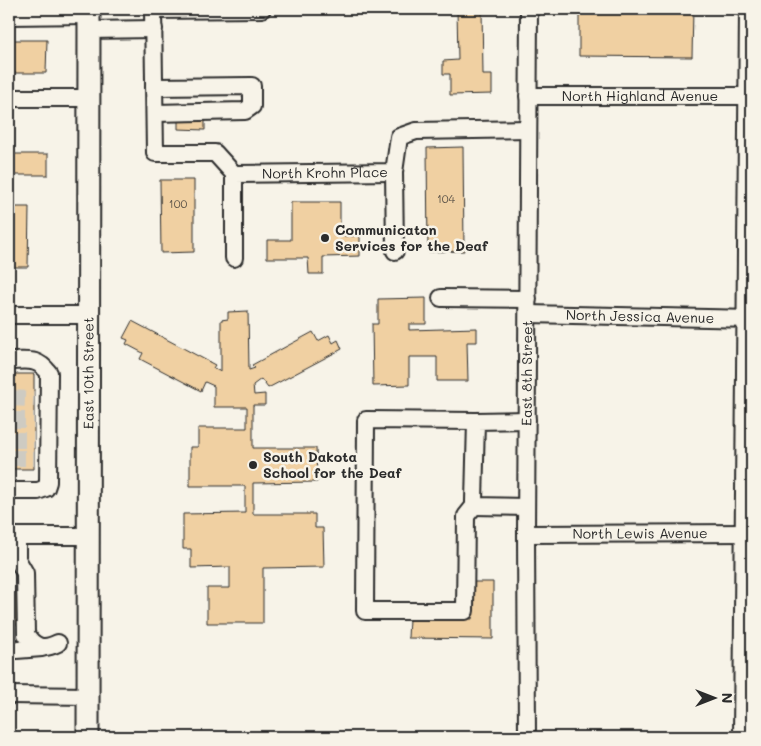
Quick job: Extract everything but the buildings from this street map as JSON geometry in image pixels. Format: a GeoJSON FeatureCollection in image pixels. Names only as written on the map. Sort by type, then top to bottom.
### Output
{"type":"FeatureCollection","features":[{"type":"Feature","properties":{"kind":"main road","name":"East 10th Street"},"geometry":{"type":"LineString","coordinates":[[88,737],[89,18]]}},
{"type":"Feature","properties":{"kind":"street"},"geometry":{"type":"LineString","coordinates":[[234,258],[234,174],[215,153],[155,153],[153,9],[262,9]]}},
{"type":"Feature","properties":{"kind":"street","name":"East 8th Street"},"geometry":{"type":"LineString","coordinates":[[527,737],[528,9]]}},
{"type":"Feature","properties":{"kind":"street"},"geometry":{"type":"LineString","coordinates":[[742,737],[748,533],[750,96],[748,9]]}},
{"type":"Feature","properties":{"kind":"street"},"geometry":{"type":"LineString","coordinates":[[9,16],[89,18],[154,30]]}},
{"type":"Feature","properties":{"kind":"street"},"geometry":{"type":"LineString","coordinates":[[154,87],[252,86],[252,106],[245,111],[155,113]]}},
{"type":"Feature","properties":{"kind":"street","name":"North Highland Avenue"},"geometry":{"type":"LineString","coordinates":[[528,96],[750,96]]}},
{"type":"Feature","properties":{"kind":"street"},"geometry":{"type":"LineString","coordinates":[[9,98],[89,98]]}},
{"type":"Feature","properties":{"kind":"street","name":"North Krohn Place"},"geometry":{"type":"LineString","coordinates":[[234,174],[394,172],[399,137],[416,131],[528,129]]}},
{"type":"Feature","properties":{"kind":"street"},"geometry":{"type":"LineString","coordinates":[[394,172],[396,251]]}},
{"type":"Feature","properties":{"kind":"street","name":"North Jessica Avenue"},"geometry":{"type":"LineString","coordinates":[[441,298],[528,306],[749,319]]}},
{"type":"Feature","properties":{"kind":"street"},"geometry":{"type":"LineString","coordinates":[[9,315],[89,315]]}},
{"type":"Feature","properties":{"kind":"street"},"geometry":{"type":"LineString","coordinates":[[9,361],[35,361],[42,364],[48,372],[41,399],[41,458],[48,482],[46,488],[38,491],[9,491]]}},
{"type":"Feature","properties":{"kind":"street"},"geometry":{"type":"LineString","coordinates":[[476,421],[474,506],[466,516],[465,611],[365,611],[366,420],[527,420]]}},
{"type":"Feature","properties":{"kind":"street"},"geometry":{"type":"LineString","coordinates":[[474,506],[526,507]]}},
{"type":"Feature","properties":{"kind":"street","name":"North Lewis Avenue"},"geometry":{"type":"LineString","coordinates":[[526,534],[748,533]]}},
{"type":"Feature","properties":{"kind":"street"},"geometry":{"type":"LineString","coordinates":[[42,648],[30,640],[26,634],[25,573],[13,559],[13,536],[89,536]]}},
{"type":"Feature","properties":{"kind":"street"},"geometry":{"type":"LineString","coordinates":[[9,646],[16,650],[50,647],[58,643]]}},
{"type":"Feature","properties":{"kind":"street"},"geometry":{"type":"LineString","coordinates":[[9,695],[89,696]]}},
{"type":"Feature","properties":{"kind":"tunnel"},"geometry":{"type":"LineString","coordinates":[[9,398],[34,399]]}},
{"type":"Feature","properties":{"kind":"tunnel"},"geometry":{"type":"LineString","coordinates":[[9,420],[34,420]]}},
{"type":"Feature","properties":{"kind":"tunnel"},"geometry":{"type":"LineString","coordinates":[[9,440],[34,440]]}},
{"type":"Feature","properties":{"kind":"tunnel"},"geometry":{"type":"LineString","coordinates":[[9,458],[34,458]]}},
{"type":"Feature","properties":{"kind":"place","name":"Communicaton Services for the Deaf"},"geometry":{"type":"Point","coordinates":[325,238]}},
{"type":"Feature","properties":{"kind":"place","name":"South Dakota School for the Deaf"},"geometry":{"type":"Point","coordinates":[253,465]}}]}
